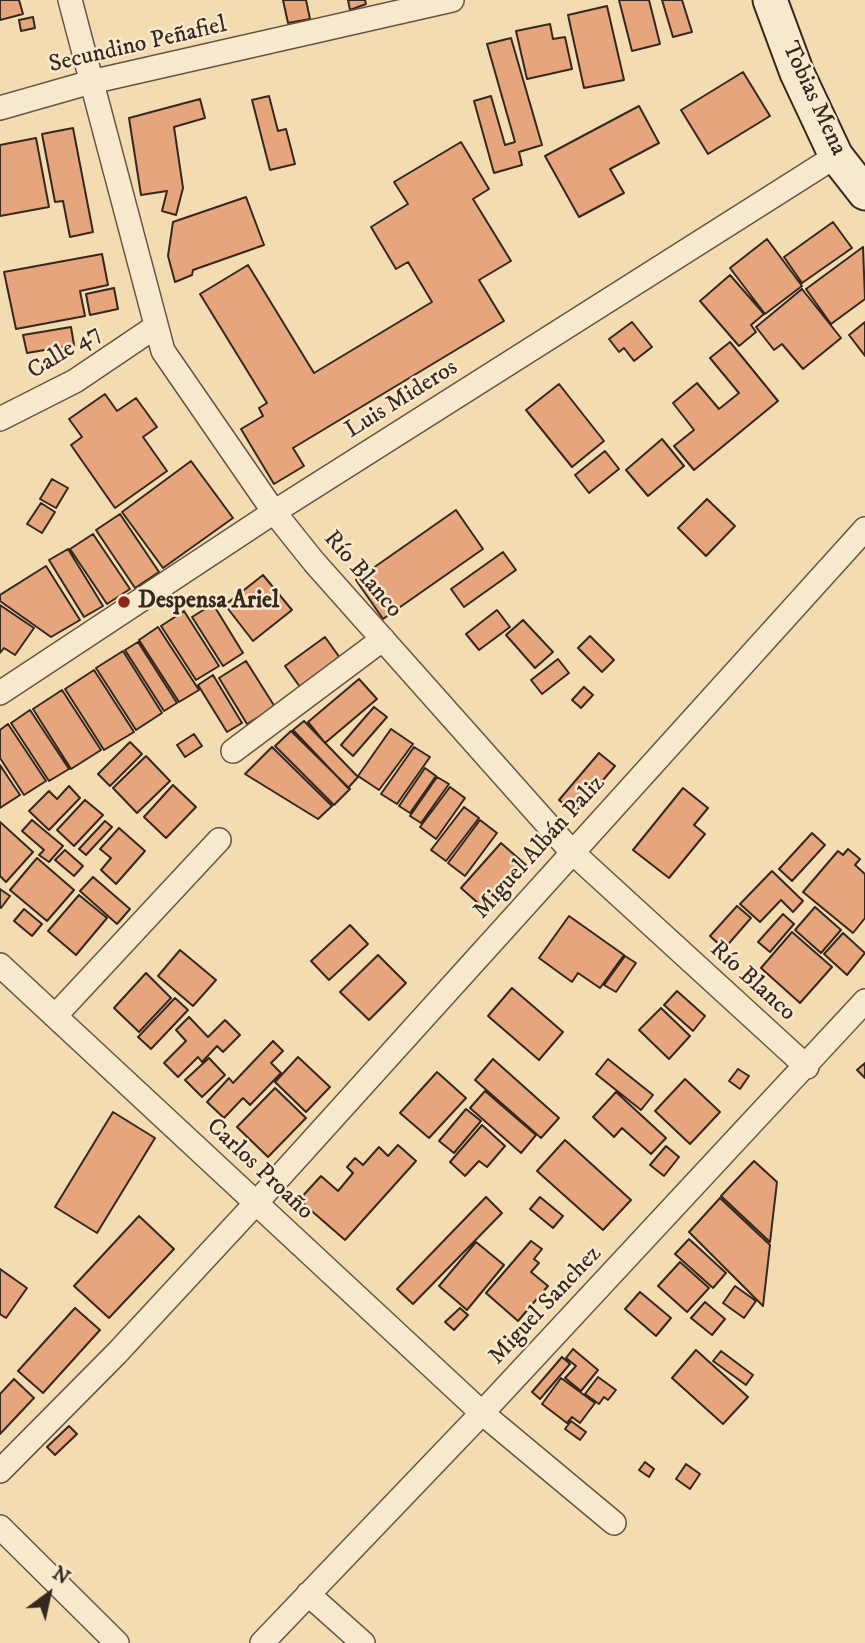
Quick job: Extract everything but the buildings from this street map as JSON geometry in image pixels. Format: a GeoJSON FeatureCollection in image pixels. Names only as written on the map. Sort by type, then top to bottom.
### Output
{"type":"FeatureCollection","features":[{"type":"Feature","properties":{"kind":"street","name":"Río Blanco"},"geometry":{"type":"LineString","coordinates":[[70,0],[163,351],[274,512],[572,852],[807,1067]]}},
{"type":"Feature","properties":{"kind":"street","name":"Secundino Peñafiel"},"geometry":{"type":"LineString","coordinates":[[0,108],[91,82],[452,0]]}},
{"type":"Feature","properties":{"kind":"street","name":"Tobias Mena"},"geometry":{"type":"LineString","coordinates":[[770,0],[797,73],[836,156],[865,193]]}},
{"type":"Feature","properties":{"kind":"street","name":"Luis Mideros"},"geometry":{"type":"LineString","coordinates":[[0,693],[274,512],[836,156]]}},
{"type":"Feature","properties":{"kind":"street","name":"Calle 47"},"geometry":{"type":"LineString","coordinates":[[0,419],[75,382],[155,327]]}},
{"type":"Feature","properties":{"kind":"street","name":"Miguel Albán Paliz"},"geometry":{"type":"LineString","coordinates":[[0,1471],[117,1353],[256,1203],[865,529]]}},
{"type":"Feature","properties":{"kind":"street"},"geometry":{"type":"LineString","coordinates":[[233,751],[383,639]]}},
{"type":"Feature","properties":{"kind":"street"},"geometry":{"type":"LineString","coordinates":[[56,1015],[219,840]]}},
{"type":"Feature","properties":{"kind":"street","name":"Carlos Proaño"},"geometry":{"type":"LineString","coordinates":[[0,965],[482,1413],[614,1523]]}},
{"type":"Feature","properties":{"kind":"street","name":"Miguel Sanchez"},"geometry":{"type":"LineString","coordinates":[[262,1643],[807,1067],[865,1001]]}},
{"type":"Feature","properties":{"kind":"street"},"geometry":{"type":"LineString","coordinates":[[8,1534],[117,1643]]}},
{"type":"Feature","properties":{"kind":"street"},"geometry":{"type":"LineString","coordinates":[[308,1594],[363,1643]]}},
{"type":"Feature","properties":{"kind":"place","name":"Despensa Ariel"},"geometry":{"type":"Point","coordinates":[124,602]}}]}
